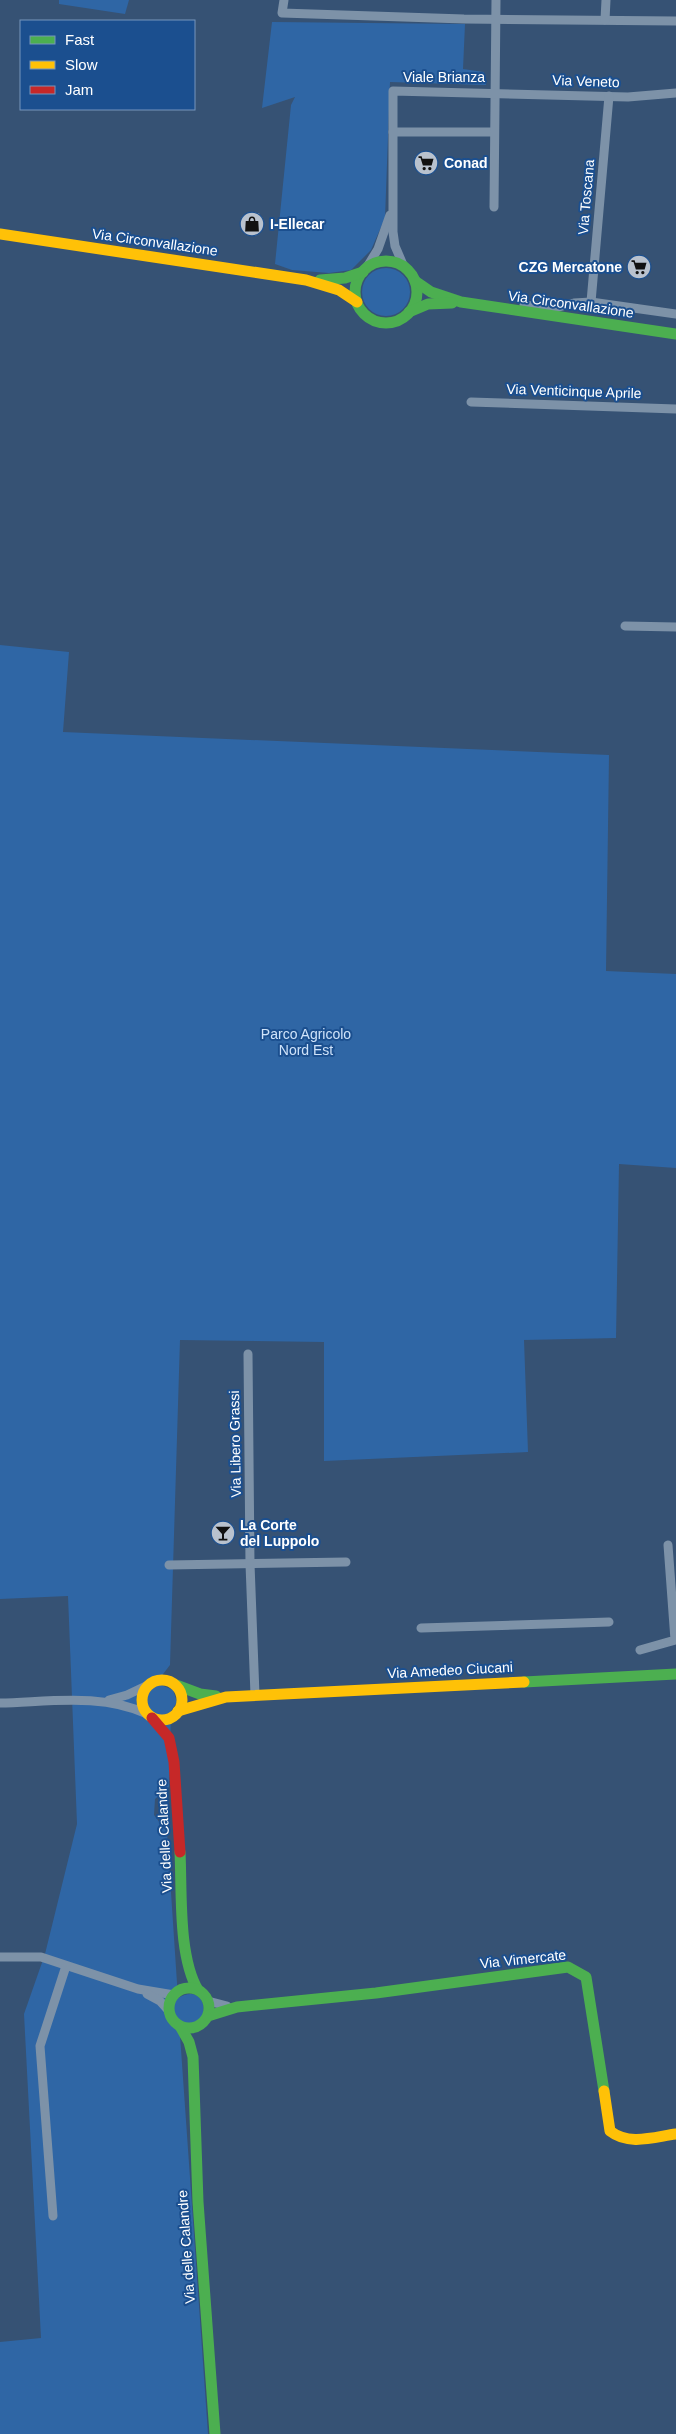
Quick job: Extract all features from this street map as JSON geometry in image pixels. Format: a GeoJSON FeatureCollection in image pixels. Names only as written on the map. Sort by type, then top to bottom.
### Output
{"type":"FeatureCollection","features":[{"type":"Feature","properties":{"kind":"main road","name":"Via Circonvallazione"},"geometry":{"type":"LineString","coordinates":[[0,234],[306,280],[340,290],[357,302],[367,316],[380,322],[395,322],[409,312],[428,304],[465,303]]}},
{"type":"Feature","properties":{"kind":"main road","name":"Via Circonvallazione"},"geometry":{"type":"LineString","coordinates":[[306,280],[339,278],[365,270],[384,261],[395,262],[404,267],[415,280],[431,292],[465,303],[676,334]]}},
{"type":"Feature","properties":{"kind":"main road"},"geometry":{"type":"LineString","coordinates":[[357,302],[356,286],[365,270]]}},
{"type":"Feature","properties":{"kind":"main road"},"geometry":{"type":"LineString","coordinates":[[409,312],[417,297],[415,280]]}},
{"type":"Feature","properties":{"kind":"main road","name":"Via Amedeo Ciucani"},"geometry":{"type":"LineString","coordinates":[[150,1716],[166,1720],[178,1712],[204,1702],[226,1697],[676,1674]]}},
{"type":"Feature","properties":{"kind":"main road","name":"Via Amedeo Ciucani"},"geometry":{"type":"LineString","coordinates":[[146,1686],[160,1679],[200,1694],[226,1697]]}},
{"type":"Feature","properties":{"kind":"main road"},"geometry":{"type":"LineString","coordinates":[[176,1685],[182,1697],[178,1712]]}},
{"type":"Feature","properties":{"kind":"main road"},"geometry":{"type":"LineString","coordinates":[[146,1686],[141,1700],[150,1716]]}},
{"type":"Feature","properties":{"kind":"main road","name":"Via delle Calandre"},"geometry":{"type":"LineString","coordinates":[[171,1745],[178,1712]]}},
{"type":"Feature","properties":{"kind":"main road","name":"Via delle Calandre"},"geometry":{"type":"LineString","coordinates":[[150,1716],[167,1734],[171,1745],[176,1774],[186,1956],[190,1976],[198,1990],[208,2001],[205,2020],[193,2057]]}},
{"type":"Feature","properties":{"kind":"main road","name":"Via delle Calandre"},"geometry":{"type":"LineString","coordinates":[[186,1956],[183,1976],[170,2002],[169,2011],[172,2019],[180,2026],[188,2039],[193,2057],[198,2202],[215,2434]]}},
{"type":"Feature","properties":{"kind":"main road","name":"Via Vimercate"},"geometry":{"type":"LineString","coordinates":[[205,2020],[219,2011],[237,2007],[376,1993],[568,1967],[586,1977],[610,2131],[616,2138],[628,2139],[676,2134]]}},
{"type":"Feature","properties":{"kind":"main road"},"geometry":{"type":"LineString","coordinates":[[175,1994],[185,1988],[198,1990]]}},
{"type":"Feature","properties":{"kind":"main road"},"geometry":{"type":"LineString","coordinates":[[180,2026],[193,2028],[205,2020]]}},
{"type":"Feature","properties":{"kind":"street"},"geometry":{"type":"LineString","coordinates":[[284,0],[282,13],[495,19],[676,21]]}},
{"type":"Feature","properties":{"kind":"street"},"geometry":{"type":"LineString","coordinates":[[495,92],[496,0]]}},
{"type":"Feature","properties":{"kind":"street"},"geometry":{"type":"LineString","coordinates":[[605,20],[606,0]]}},
{"type":"Feature","properties":{"kind":"street","name":"Viale Brianza"},"geometry":{"type":"LineString","coordinates":[[404,267],[394,241],[392,208],[393,91],[495,92],[494,207]]}},
{"type":"Feature","properties":{"kind":"street","name":"Via Veneto"},"geometry":{"type":"LineString","coordinates":[[495,92],[609,96],[676,93]]}},
{"type":"Feature","properties":{"kind":"street","name":"Via Toscana"},"geometry":{"type":"LineString","coordinates":[[591,302],[609,96]]}},
{"type":"Feature","properties":{"kind":"street"},"geometry":{"type":"LineString","coordinates":[[393,132],[494,132]]}},
{"type":"Feature","properties":{"kind":"street","name":"Viale Brianza"},"geometry":{"type":"LineString","coordinates":[[365,270],[378,249],[392,208]]}},
{"type":"Feature","properties":{"kind":"street"},"geometry":{"type":"LineString","coordinates":[[465,303],[501,302],[555,308],[574,303],[591,302],[676,314]]}},
{"type":"Feature","properties":{"kind":"street","name":"Via Venticinque Aprile"},"geometry":{"type":"LineString","coordinates":[[471,402],[676,409]]}},
{"type":"Feature","properties":{"kind":"street"},"geometry":{"type":"LineString","coordinates":[[625,626],[676,627]]}},
{"type":"Feature","properties":{"kind":"street","name":"Via Libero Grassi"},"geometry":{"type":"LineString","coordinates":[[248,1354],[250,1564],[255,1695]]}},
{"type":"Feature","properties":{"kind":"street"},"geometry":{"type":"LineString","coordinates":[[640,1650],[675,1640],[668,1545]]}},
{"type":"Feature","properties":{"kind":"street"},"geometry":{"type":"LineString","coordinates":[[169,1565],[346,1562]]}},
{"type":"Feature","properties":{"kind":"street"},"geometry":{"type":"LineString","coordinates":[[421,1628],[609,1622]]}},
{"type":"Feature","properties":{"kind":"street","name":"Via Amedeo Ciucani"},"geometry":{"type":"LineString","coordinates":[[102,1701],[127,1695],[146,1686]]}},
{"type":"Feature","properties":{"kind":"street","name":"Via Amedeo Ciucani"},"geometry":{"type":"LineString","coordinates":[[0,1703],[102,1701],[128,1705],[150,1716]]}},
{"type":"Feature","properties":{"kind":"street"},"geometry":{"type":"LineString","coordinates":[[0,1957],[41,1957],[138,1989],[175,1994]]}},
{"type":"Feature","properties":{"kind":"street"},"geometry":{"type":"LineString","coordinates":[[53,2216],[40,2046],[66,1966]]}},
{"type":"Feature","properties":{"kind":"street"},"geometry":{"type":"LineString","coordinates":[[138,1989],[160,2001],[169,2011]]}},
{"type":"Feature","properties":{"kind":"street","name":"Via Vimercate"},"geometry":{"type":"LineString","coordinates":[[208,2001],[237,2007]]}},
{"type":"Feature","properties":{"kind":"green space"},"geometry":{"type":"Polygon","coordinates":[[[59,0],[129,0],[125,14],[59,4],[59,0]]]}},
{"type":"Feature","properties":{"kind":"green space"},"geometry":{"type":"Polygon","coordinates":[[[272,22],[465,24],[463,69],[484,72],[486,85],[390,82],[385,218],[371,250],[351,270],[329,273],[292,270],[275,264],[291,105],[295,97],[262,108],[272,22]]]}},
{"type":"Feature","properties":{"kind":"green space"},"geometry":{"type":"Polygon","coordinates":[[[381,268],[391,268],[400,272],[406,278],[409,283],[409,301],[400,312],[391,316],[381,316],[372,312],[366,306],[362,297],[362,287],[366,278],[372,272],[381,268]]]}},
{"type":"Feature","properties":{"kind":"green space","name":"Parco Agricolo Nord Est"},"geometry":{"type":"Polygon","coordinates":[[[0,645],[69,652],[63,732],[609,755],[606,971],[676,974],[676,1168],[619,1164],[616,1338],[524,1340],[528,1452],[324,1461],[324,1342],[180,1340],[170,1665],[160,1678],[159,1684],[173,1690],[177,1702],[171,1711],[169,1787],[155,1799],[154,1815],[167,1832],[178,1998],[189,1994],[197,1996],[202,2001],[204,2008],[203,2015],[198,2021],[190,2023],[179,2021],[208,2434],[0,2434],[0,2342],[41,2338],[24,2014],[45,1954],[77,1824],[68,1596],[0,1599],[0,645]]]}},
{"type":"Feature","properties":{"kind":"traffic: fast"},"geometry":{"type":"LineString","coordinates":[[386,261],[398,263],[408,270],[415,280],[417,292],[415,304],[408,314],[398,321],[386,323],[374,321],[364,314],[357,304],[355,292],[357,280],[364,270],[374,263],[386,261]]}},
{"type":"Feature","properties":{"kind":"traffic: fast"},"geometry":{"type":"LineString","coordinates":[[320,280],[345,278],[363,272]]}},
{"type":"Feature","properties":{"kind":"traffic: fast"},"geometry":{"type":"LineString","coordinates":[[415,281],[431,292],[461,302],[676,334]]}},
{"type":"Feature","properties":{"kind":"traffic: fast"},"geometry":{"type":"LineString","coordinates":[[409,312],[428,304],[452,303]]}},
{"type":"Feature","properties":{"kind":"traffic: fast"},"geometry":{"type":"LineString","coordinates":[[524,1682],[676,1674]]}},
{"type":"Feature","properties":{"kind":"traffic: fast"},"geometry":{"type":"LineString","coordinates":[[176,1685],[200,1694],[216,1696]]}},
{"type":"Feature","properties":{"kind":"traffic: fast"},"geometry":{"type":"LineString","coordinates":[[180,1852],[184,1942],[187,1960],[198,1990]]}},
{"type":"Feature","properties":{"kind":"traffic: fast"},"geometry":{"type":"LineString","coordinates":[[208,2016],[237,2007],[376,1993],[568,1967],[586,1977],[604,2091]]}},
{"type":"Feature","properties":{"kind":"traffic: fast"},"geometry":{"type":"LineString","coordinates":[[193,1988],[200,1991],[206,1997],[209,2008],[208,2016],[200,2025],[193,2028],[185,2028],[178,2025],[170,2016],[169,2004],[172,1997],[181,1989],[193,1988]]}},
{"type":"Feature","properties":{"kind":"traffic: fast"},"geometry":{"type":"LineString","coordinates":[[180,2026],[189,2042],[193,2057],[198,2202],[215,2434]]}},
{"type":"Feature","properties":{"kind":"traffic: slow"},"geometry":{"type":"LineString","coordinates":[[0,234],[306,280],[339,290],[357,302]]}},
{"type":"Feature","properties":{"kind":"traffic: slow"},"geometry":{"type":"LineString","coordinates":[[166,1680],[173,1683],[179,1689],[182,1700],[181,1708],[173,1717],[166,1720],[158,1720],[151,1717],[143,1708],[142,1696],[145,1689],[154,1681],[166,1680]]}},
{"type":"Feature","properties":{"kind":"traffic: slow"},"geometry":{"type":"LineString","coordinates":[[178,1711],[226,1697],[524,1682]]}},
{"type":"Feature","properties":{"kind":"traffic: slow"},"geometry":{"type":"LineString","coordinates":[[604,2091],[610,2131],[617,2136],[642,2139],[676,2134]]}},
{"type":"Feature","properties":{"kind":"traffic: jam"},"geometry":{"type":"LineString","coordinates":[[152,1718],[169,1738],[174,1762],[180,1852]]}},
{"type":"Feature","properties":{"kind":"place","name":"Conad"},"geometry":{"type":"Point","coordinates":[426,163]}},
{"type":"Feature","properties":{"kind":"place","name":"I-Ellecar"},"geometry":{"type":"Point","coordinates":[252,224]}},
{"type":"Feature","properties":{"kind":"place","name":"CZG Mercatone"},"geometry":{"type":"Point","coordinates":[639,267]}},
{"type":"Feature","properties":{"kind":"place","name":"La Corte del Luppolo"},"geometry":{"type":"Point","coordinates":[223,1533]}}]}
